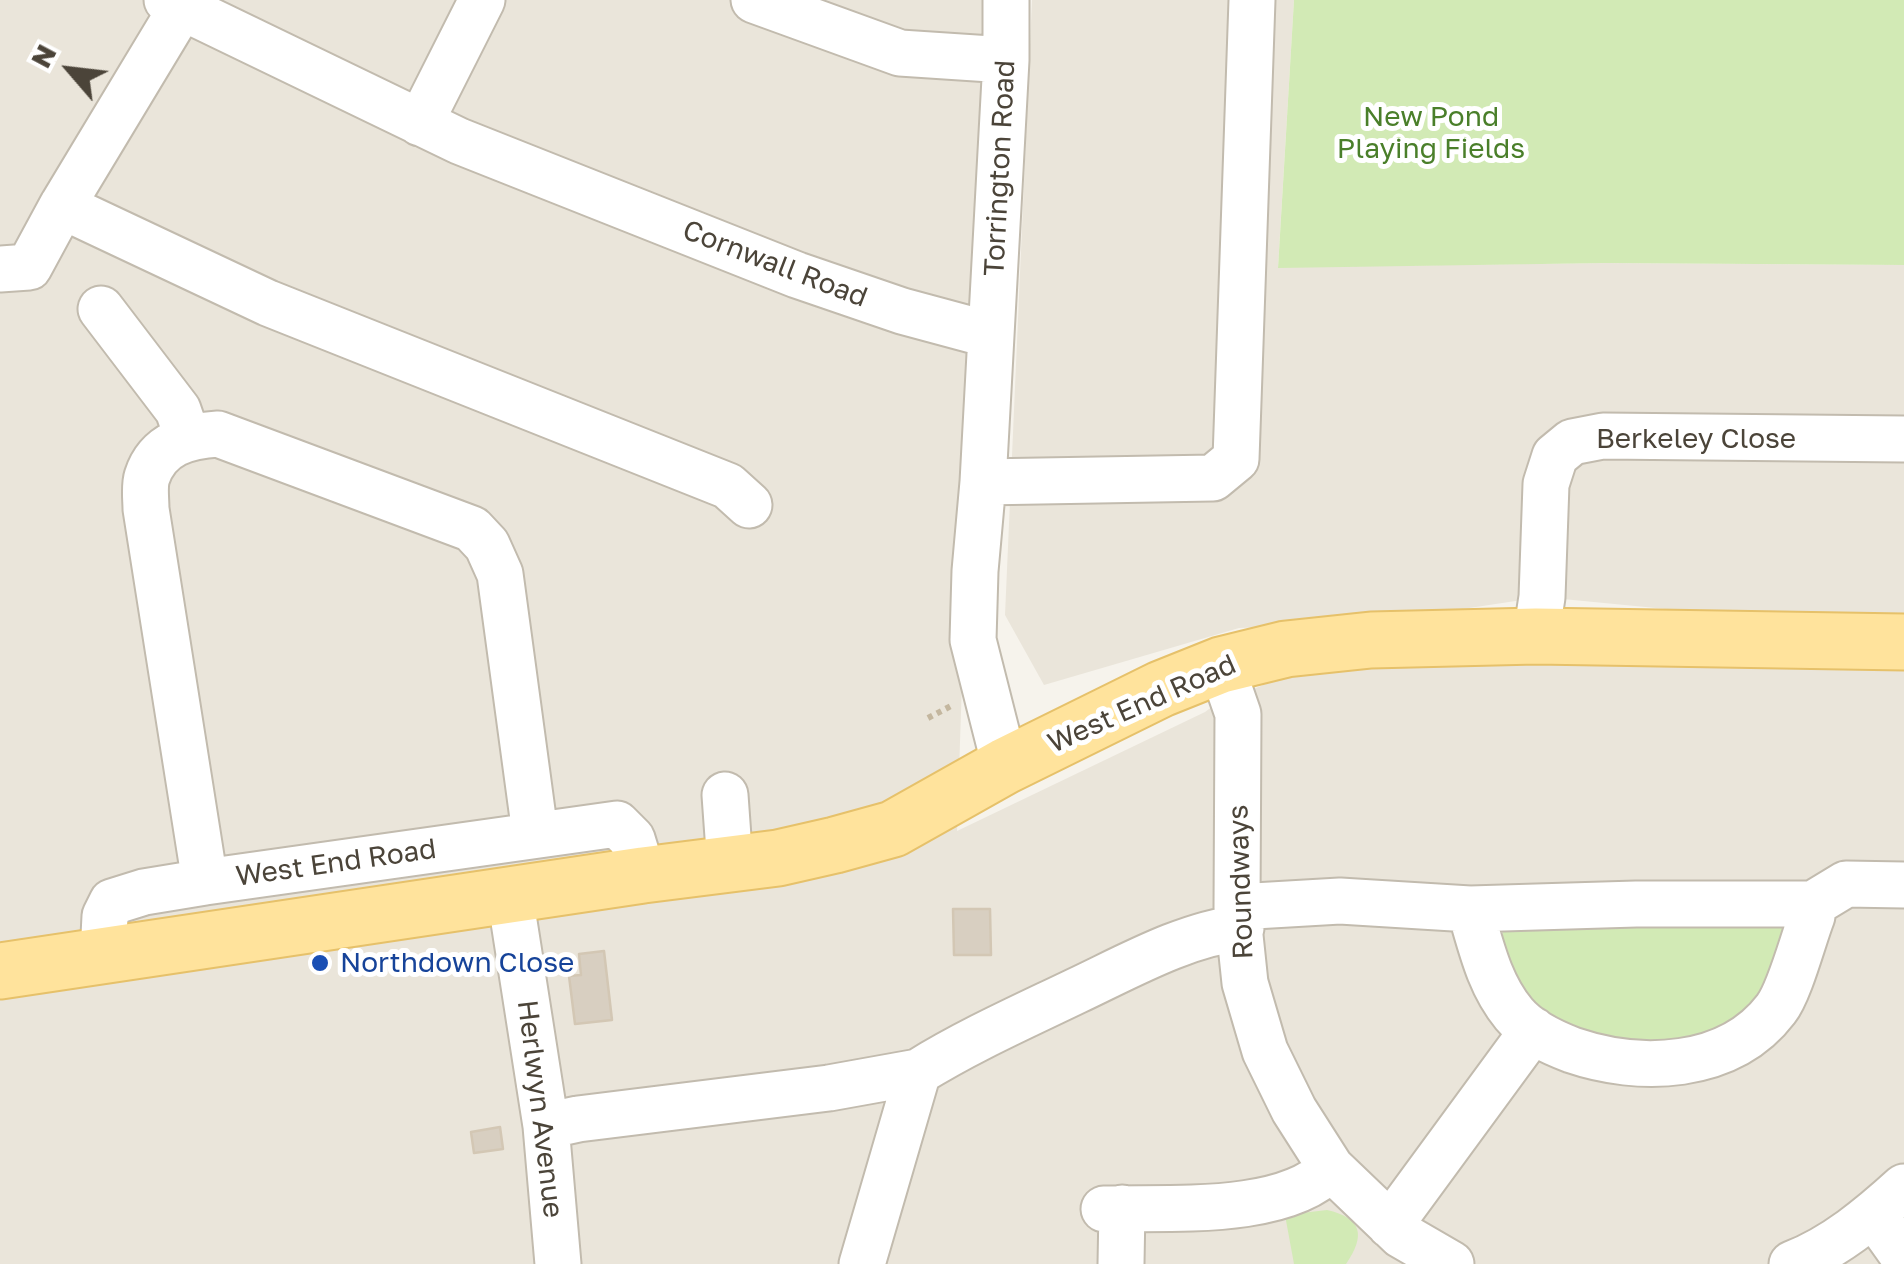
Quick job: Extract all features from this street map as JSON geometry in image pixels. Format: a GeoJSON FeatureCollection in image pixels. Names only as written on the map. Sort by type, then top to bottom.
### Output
{"type":"FeatureCollection","features":[{"type":"Feature","properties":{"kind":"main road","name":"West End Road"},"geometry":{"type":"LineString","coordinates":[[0,971],[643,875],[762,849],[893,828],[1005,766],[1161,690],[1222,665],[1286,649],[1371,640],[1536,636],[1904,642]]}},
{"type":"Feature","properties":{"kind":"street"},"geometry":{"type":"LineString","coordinates":[[420,123],[482,0]]}},
{"type":"Feature","properties":{"kind":"street"},"geometry":{"type":"LineString","coordinates":[[754,0],[802,10],[900,53],[1006,60]]}},
{"type":"Feature","properties":{"kind":"street","name":"Torrington Road"},"geometry":{"type":"LineString","coordinates":[[991,335],[1006,0]]}},
{"type":"Feature","properties":{"kind":"street"},"geometry":{"type":"LineString","coordinates":[[983,482],[1214,478],[1236,459],[1252,0]]}},
{"type":"Feature","properties":{"kind":"street"},"geometry":{"type":"LineString","coordinates":[[0,269],[29,267],[175,4]]}},
{"type":"Feature","properties":{"kind":"street","name":"Cornwall Road"},"geometry":{"type":"LineString","coordinates":[[175,4],[420,123],[797,274],[902,311],[991,335]]}},
{"type":"Feature","properties":{"kind":"street"},"geometry":{"type":"LineString","coordinates":[[62,206],[268,303],[728,486],[749,505]]}},
{"type":"Feature","properties":{"kind":"street"},"geometry":{"type":"LineString","coordinates":[[101,308],[178,410],[187,436]]}},
{"type":"Feature","properties":{"kind":"street"},"geometry":{"type":"LineString","coordinates":[[991,335],[973,640],[1005,766]]}},
{"type":"Feature","properties":{"kind":"street"},"geometry":{"type":"LineString","coordinates":[[205,882],[146,509],[147,477],[164,451],[187,436],[218,434],[472,529],[487,544],[500,574],[536,834]]}},
{"type":"Feature","properties":{"kind":"street","name":"Berkeley Close"},"geometry":{"type":"LineString","coordinates":[[1536,636],[1542,597],[1546,484],[1555,456],[1572,442],[1604,436],[1904,439]]}},
{"type":"Feature","properties":{"kind":"street","name":"Roundways"},"geometry":{"type":"LineString","coordinates":[[1222,665],[1238,714],[1239,917],[1245,984],[1265,1051],[1294,1110],[1331,1168],[1389,1241],[1451,1264]]}},
{"type":"Feature","properties":{"kind":"street"},"geometry":{"type":"LineString","coordinates":[[725,794],[762,849]]}},
{"type":"Feature","properties":{"kind":"street","name":"West End Road"},"geometry":{"type":"LineString","coordinates":[[103,955],[105,916],[112,902],[144,892],[205,882],[617,824],[632,839],[643,875]]}},
{"type":"Feature","properties":{"kind":"street"},"geometry":{"type":"LineString","coordinates":[[546,1126],[830,1088],[918,1072],[955,1049],[1239,917],[1340,902],[1470,909],[1813,904],[1846,884],[1904,884]]}},
{"type":"Feature","properties":{"kind":"street","name":"Herlwyn Avenue"},"geometry":{"type":"LineString","coordinates":[[510,896],[546,1126],[558,1264]]}},
{"type":"Feature","properties":{"kind":"street"},"geometry":{"type":"LineString","coordinates":[[1470,909],[1491,978],[1515,1016],[1548,1041],[1596,1058],[1644,1066],[1694,1059],[1740,1043],[1778,1008],[1813,904]]}},
{"type":"Feature","properties":{"kind":"street"},"geometry":{"type":"LineString","coordinates":[[1389,1241],[1533,1030]]}},
{"type":"Feature","properties":{"kind":"street"},"geometry":{"type":"LineString","coordinates":[[862,1264],[918,1072]]}},
{"type":"Feature","properties":{"kind":"street"},"geometry":{"type":"LineString","coordinates":[[1122,1264],[1113,1209],[1277,1198],[1319,1180],[1331,1168]]}},
{"type":"Feature","properties":{"kind":"street"},"geometry":{"type":"LineString","coordinates":[[1792,1264],[1812,1256],[1889,1201],[1904,1257]]}},
{"type":"Feature","properties":{"kind":"shaded area"},"geometry":{"type":"Polygon","coordinates":[[[0,0],[985,0],[957,831],[1205,712],[1232,692],[1244,693],[1371,640],[1904,642],[1904,1264],[0,1264],[0,0]]]}},
{"type":"Feature","properties":{"kind":"shaded area"},"geometry":{"type":"Polygon","coordinates":[[[1032,0],[1294,0],[1278,267],[1904,265],[1904,632],[1542,597],[1370,623],[1239,628],[1044,685],[1005,615],[1032,0]]]}},
{"type":"Feature","properties":{"kind":"green space","name":"New Pond Playing Fields"},"geometry":{"type":"Polygon","coordinates":[[[1294,0],[1904,0],[1904,265],[1606,263],[1278,268],[1294,0]]]}},
{"type":"Feature","properties":{"kind":"green space"},"geometry":{"type":"Polygon","coordinates":[[[1788,913],[1773,980],[1747,1012],[1707,1035],[1668,1046],[1576,1035],[1530,1004],[1506,960],[1501,920],[1788,913]]]}},
{"type":"Feature","properties":{"kind":"green space"},"geometry":{"type":"Polygon","coordinates":[[[1327,1210],[1348,1218],[1357,1229],[1356,1244],[1346,1264],[1294,1264],[1285,1215],[1327,1210]]]}},
{"type":"Feature","properties":{"kind":"building"},"geometry":{"type":"Polygon","coordinates":[[[953,909],[990,909],[991,955],[954,955],[953,909]]]}},
{"type":"Feature","properties":{"kind":"building"},"geometry":{"type":"Polygon","coordinates":[[[604,951],[612,1020],[575,1024],[569,976],[581,975],[579,954],[604,951]]]}},
{"type":"Feature","properties":{"kind":"building"},"geometry":{"type":"Polygon","coordinates":[[[500,1127],[503,1149],[474,1153],[471,1132],[500,1127]]]}},
{"type":"Feature","properties":{"kind":"place","name":"Northdown Close"},"geometry":{"type":"Point","coordinates":[320,963]}}]}
